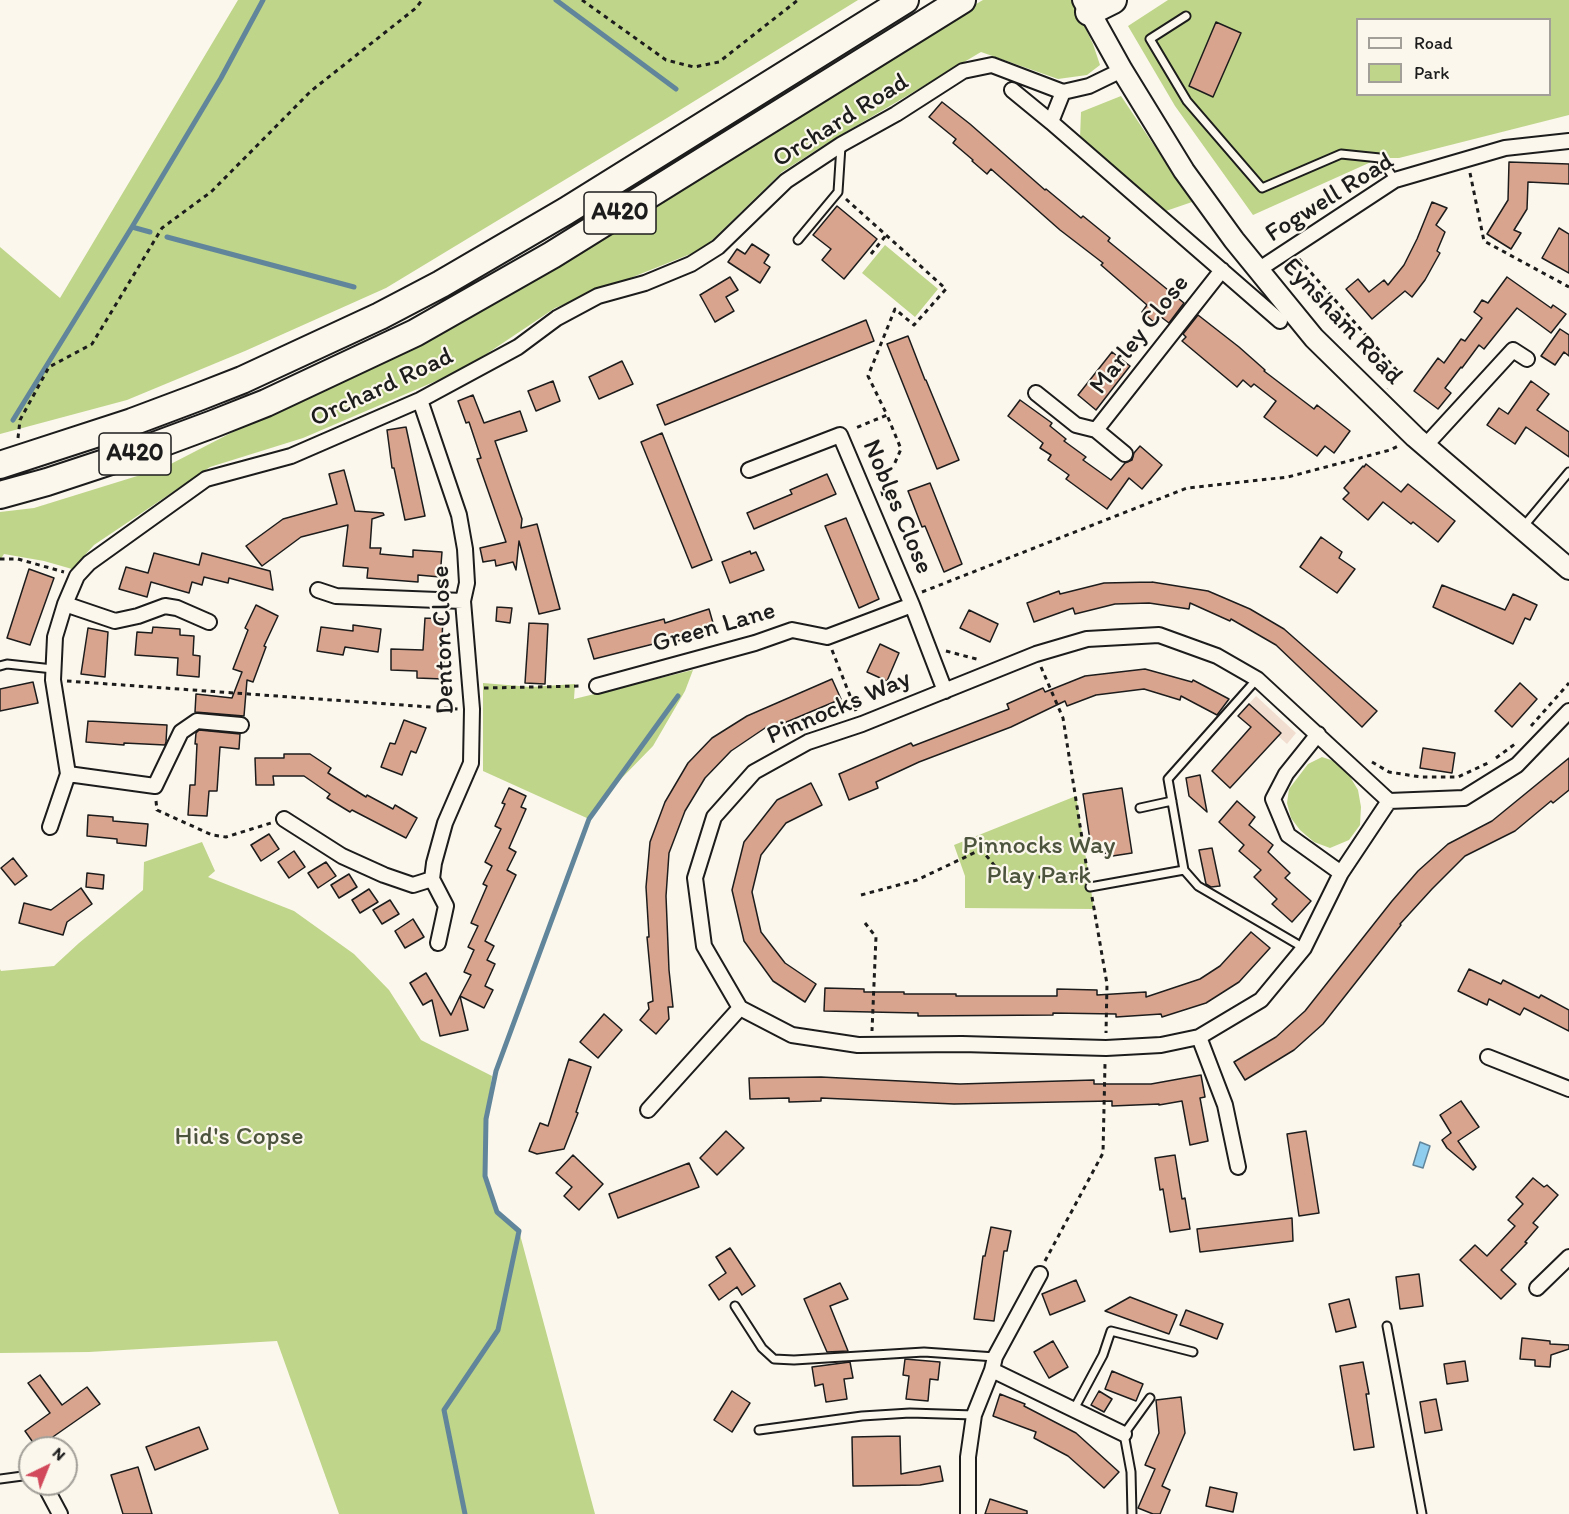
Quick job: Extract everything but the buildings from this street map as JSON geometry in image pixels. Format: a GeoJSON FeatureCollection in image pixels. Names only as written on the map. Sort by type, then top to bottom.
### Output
{"type":"FeatureCollection","features":[{"type":"Feature","properties":{"kind":"highway","name":"A420"},"geometry":{"type":"LineString","coordinates":[[5,453],[132,422],[252,375],[380,316],[450,279],[556,217],[905,0]]}},
{"type":"Feature","properties":{"kind":"highway","name":"A420"},"geometry":{"type":"LineString","coordinates":[[0,495],[135,453],[213,424],[266,403],[415,333],[552,255],[962,0]]}},
{"type":"Feature","properties":{"kind":"highway"},"geometry":{"type":"LineString","coordinates":[[1086,6],[1113,0]]}},
{"type":"Feature","properties":{"kind":"main road","name":"Eynsham Road"},"geometry":{"type":"LineString","coordinates":[[1086,6],[1184,171],[1258,270],[1314,338],[1420,441],[1569,569]]}},
{"type":"Feature","properties":{"kind":"street","name":"Orchard Road"},"geometry":{"type":"LineString","coordinates":[[68,774],[53,675],[55,636],[77,576],[89,563],[206,479],[291,456],[420,400],[518,347],[556,318],[598,296],[645,283],[691,264],[718,247],[786,180],[963,71],[992,65],[1063,92]]}},
{"type":"Feature","properties":{"kind":"street"},"geometry":{"type":"LineString","coordinates":[[1051,122],[1063,92],[1089,86],[1122,70]]}},
{"type":"Feature","properties":{"kind":"street","name":"Eynsham Road"},"geometry":{"type":"LineString","coordinates":[[1012,90],[1280,321]]}},
{"type":"Feature","properties":{"kind":"street","name":"Fogwell Road"},"geometry":{"type":"LineString","coordinates":[[1258,270],[1395,180],[1505,148],[1569,141]]}},
{"type":"Feature","properties":{"kind":"street","name":"Marley Close"},"geometry":{"type":"LineString","coordinates":[[1096,430],[1222,270]]}},
{"type":"Feature","properties":{"kind":"street"},"geometry":{"type":"LineString","coordinates":[[1420,441],[1513,350],[1527,359]]}},
{"type":"Feature","properties":{"kind":"street","name":"Marley Close"},"geometry":{"type":"LineString","coordinates":[[1036,393],[1076,425],[1096,430],[1125,454]]}},
{"type":"Feature","properties":{"kind":"street","name":"Denton Close"},"geometry":{"type":"LineString","coordinates":[[420,400],[459,514],[465,549],[467,583],[464,600],[472,710],[471,763],[445,823],[437,849],[432,879]]}},
{"type":"Feature","properties":{"kind":"street","name":"Nobles Close"},"geometry":{"type":"LineString","coordinates":[[749,470],[840,435],[912,604],[945,691]]}},
{"type":"Feature","properties":{"kind":"street"},"geometry":{"type":"LineString","coordinates":[[318,590],[336,596],[464,600]]}},
{"type":"Feature","properties":{"kind":"street"},"geometry":{"type":"LineString","coordinates":[[65,604],[115,621],[138,616],[165,606],[177,608],[209,622]]}},
{"type":"Feature","properties":{"kind":"street"},"geometry":{"type":"LineString","coordinates":[[827,637],[912,604]]}},
{"type":"Feature","properties":{"kind":"street","name":"Green Lane"},"geometry":{"type":"LineString","coordinates":[[597,686],[755,643],[792,630],[827,637]]}},
{"type":"Feature","properties":{"kind":"street","name":"Pinnocks Way"},"geometry":{"type":"LineString","coordinates":[[740,1008],[704,946],[695,878],[714,817],[754,772],[808,742],[862,724],[1036,654],[1087,639],[1159,635],[1217,656],[1257,679],[1389,801]]}},
{"type":"Feature","properties":{"kind":"street"},"geometry":{"type":"LineString","coordinates":[[648,1110],[740,1008],[792,1035],[858,1045],[962,1044],[1106,1048],[1161,1045],[1199,1036],[1261,1000],[1304,948],[1341,873],[1389,801],[1464,798],[1517,765],[1569,711]]}},
{"type":"Feature","properties":{"kind":"street"},"geometry":{"type":"LineString","coordinates":[[51,826],[68,774],[155,786],[181,732],[197,721],[242,725]]}},
{"type":"Feature","properties":{"kind":"street"},"geometry":{"type":"LineString","coordinates":[[1318,734],[1286,774],[1273,799],[1288,835],[1341,873]]}},
{"type":"Feature","properties":{"kind":"street"},"geometry":{"type":"LineString","coordinates":[[284,819],[342,856],[384,875],[413,885],[432,879],[446,906],[438,943]]}},
{"type":"Feature","properties":{"kind":"street"},"geometry":{"type":"LineString","coordinates":[[1199,1036],[1225,1105],[1238,1167]]}},
{"type":"Feature","properties":{"kind":"street"},"geometry":{"type":"LineString","coordinates":[[1488,1057],[1569,1089]]}},
{"type":"Feature","properties":{"kind":"street"},"geometry":{"type":"LineString","coordinates":[[1537,1288],[1569,1257]]}},
{"type":"Feature","properties":{"kind":"street"},"geometry":{"type":"LineString","coordinates":[[968,1514],[968,1457],[974,1415],[994,1364],[1040,1274]]}},
{"type":"Feature","properties":{"kind":"street"},"geometry":{"type":"LineString","coordinates":[[994,1364],[1073,1411],[1124,1434]]}},
{"type":"Feature","properties":{"kind":"street"},"geometry":{"type":"LineString","coordinates":[[50,1496],[60,1514]]}},
{"type":"Feature","properties":{"kind":"lane"},"geometry":{"type":"LineString","coordinates":[[1186,16],[1150,39],[1187,101],[1262,188],[1341,154],[1380,158],[1395,180]]}},
{"type":"Feature","properties":{"kind":"lane"},"geometry":{"type":"LineString","coordinates":[[798,240],[838,192],[842,144]]}},
{"type":"Feature","properties":{"kind":"lane"},"geometry":{"type":"LineString","coordinates":[[1522,528],[1569,472]]}},
{"type":"Feature","properties":{"kind":"lane"},"geometry":{"type":"LineString","coordinates":[[0,666],[7,664],[53,675]]}},
{"type":"Feature","properties":{"kind":"lane"},"geometry":{"type":"LineString","coordinates":[[1257,679],[1168,779],[1184,870],[1198,886],[1304,948]]}},
{"type":"Feature","properties":{"kind":"lane"},"geometry":{"type":"LineString","coordinates":[[1140,808],[1172,801]]}},
{"type":"Feature","properties":{"kind":"lane"},"geometry":{"type":"LineString","coordinates":[[1090,887],[1184,870]]}},
{"type":"Feature","properties":{"kind":"lane"},"geometry":{"type":"LineString","coordinates":[[735,1306],[762,1347],[774,1359],[794,1360],[924,1352],[994,1364]]}},
{"type":"Feature","properties":{"kind":"lane"},"geometry":{"type":"LineString","coordinates":[[1387,1326],[1422,1514]]}},
{"type":"Feature","properties":{"kind":"lane"},"geometry":{"type":"LineString","coordinates":[[1073,1411],[1103,1355],[1111,1330],[1193,1352]]}},
{"type":"Feature","properties":{"kind":"lane"},"geometry":{"type":"LineString","coordinates":[[1132,1514],[1131,1472],[1124,1434],[1150,1398]]}},
{"type":"Feature","properties":{"kind":"lane"},"geometry":{"type":"LineString","coordinates":[[759,1430],[862,1416],[910,1413],[974,1415]]}},
{"type":"Feature","properties":{"kind":"lane"},"geometry":{"type":"LineString","coordinates":[[0,1479],[18,1477]]}},
{"type":"Feature","properties":{"kind":"path"},"geometry":{"type":"LineString","coordinates":[[5,453],[18,438],[20,420],[49,367],[92,344],[162,228],[211,192],[310,91],[416,8],[422,0]]}},
{"type":"Feature","properties":{"kind":"path"},"geometry":{"type":"LineString","coordinates":[[582,0],[666,60],[694,67],[719,62],[798,0]]}},
{"type":"Feature","properties":{"kind":"path"},"geometry":{"type":"LineString","coordinates":[[1467,158],[1484,241],[1569,287]]}},
{"type":"Feature","properties":{"kind":"path"},"geometry":{"type":"LineString","coordinates":[[838,192],[946,289],[915,326],[896,309],[868,376],[887,415],[840,435]]}},
{"type":"Feature","properties":{"kind":"path"},"geometry":{"type":"LineString","coordinates":[[871,254],[886,234]]}},
{"type":"Feature","properties":{"kind":"path"},"geometry":{"type":"LineString","coordinates":[[1291,249],[1399,373],[1379,402]]}},
{"type":"Feature","properties":{"kind":"path"},"geometry":{"type":"LineString","coordinates":[[912,604],[920,593],[1187,489],[1288,477],[1420,441]]}},
{"type":"Feature","properties":{"kind":"path"},"geometry":{"type":"LineString","coordinates":[[0,559],[18,559],[77,576]]}},
{"type":"Feature","properties":{"kind":"path"},"geometry":{"type":"LineString","coordinates":[[827,637],[862,724]]}},
{"type":"Feature","properties":{"kind":"path"},"geometry":{"type":"LineString","coordinates":[[1036,654],[1063,718],[1107,984],[1103,1153],[1053,1245],[1040,1274]]}},
{"type":"Feature","properties":{"kind":"path"},"geometry":{"type":"LineString","coordinates":[[53,675],[472,710]]}},
{"type":"Feature","properties":{"kind":"path"},"geometry":{"type":"LineString","coordinates":[[471,688],[597,686]]}},
{"type":"Feature","properties":{"kind":"path"},"geometry":{"type":"LineString","coordinates":[[155,786],[157,810],[212,835],[226,837],[284,819]]}},
{"type":"Feature","properties":{"kind":"path"},"geometry":{"type":"LineString","coordinates":[[861,895],[917,880],[978,851],[985,854],[1004,877],[1014,880],[1069,874],[1090,887]]}},
{"type":"Feature","properties":{"kind":"path"},"geometry":{"type":"LineString","coordinates":[[865,923],[876,937],[871,1045]]}},
{"type":"Feature","properties":{"kind":"shaded area"},"geometry":{"type":"Polygon","coordinates":[[[1256,696],[1296,733],[1287,744],[1278,736],[1270,745],[1238,716],[1256,696]]]}},
{"type":"Feature","properties":{"kind":"green space"},"geometry":{"type":"Polygon","coordinates":[[[238,0],[858,0],[386,288],[245,351],[127,400],[0,434],[0,247],[60,298],[238,0]]]}},
{"type":"Feature","properties":{"kind":"green space"},"geometry":{"type":"Polygon","coordinates":[[[983,0],[1072,0],[1093,44],[1100,65],[1087,75],[1058,79],[981,52],[782,172],[703,249],[555,308],[464,369],[303,438],[210,467],[94,545],[72,569],[4,554],[0,560],[0,512],[34,508],[163,468],[287,404],[983,0]]]}},
{"type":"Feature","properties":{"kind":"green space"},"geometry":{"type":"Polygon","coordinates":[[[1168,0],[1569,0],[1569,115],[1399,158],[1380,158],[1253,215],[1175,106],[1128,26],[1168,0]]]}},
{"type":"Feature","properties":{"kind":"green space"},"geometry":{"type":"Polygon","coordinates":[[[1121,96],[1192,202],[1163,212],[1080,138],[1081,112],[1121,96]]]}},
{"type":"Feature","properties":{"kind":"green space"},"geometry":{"type":"Polygon","coordinates":[[[885,245],[938,289],[915,317],[862,273],[885,245]]]}},
{"type":"Feature","properties":{"kind":"green space"},"geometry":{"type":"Polygon","coordinates":[[[693,670],[685,691],[653,746],[614,786],[589,819],[483,771],[483,683],[531,687],[575,684],[574,699],[693,670]]]}},
{"type":"Feature","properties":{"kind":"green space"},"geometry":{"type":"Polygon","coordinates":[[[1322,757],[1334,761],[1349,775],[1358,790],[1361,807],[1360,825],[1349,840],[1330,848],[1314,842],[1300,830],[1291,818],[1287,803],[1289,789],[1308,764],[1322,757]]]}},
{"type":"Feature","properties":{"kind":"green space","name":"Pinnocks Way Play Park"},"geometry":{"type":"Polygon","coordinates":[[[1076,796],[1094,909],[965,908],[965,876],[954,845],[1076,796]]]}},
{"type":"Feature","properties":{"kind":"green space","name":"Hid's Copse"},"geometry":{"type":"Polygon","coordinates":[[[202,842],[215,871],[208,877],[294,911],[354,954],[389,990],[421,1040],[492,1076],[486,1119],[485,1176],[497,1212],[519,1231],[595,1514],[339,1514],[277,1341],[89,1352],[0,1353],[0,969],[1,971],[54,966],[143,890],[144,862],[202,842]]]}},
{"type":"Feature","properties":{"kind":"water"},"geometry":{"type":"Polygon","coordinates":[[[1420,1142],[1430,1146],[1423,1168],[1413,1165],[1420,1142]]]}},
{"type":"Feature","properties":{"kind":"waterway"},"geometry":{"type":"LineString","coordinates":[[13,420],[221,78],[263,0]]}},
{"type":"Feature","properties":{"kind":"waterway"},"geometry":{"type":"LineString","coordinates":[[556,0],[676,89]]}},
{"type":"Feature","properties":{"kind":"waterway"},"geometry":{"type":"LineString","coordinates":[[132,227],[150,232]]}},
{"type":"Feature","properties":{"kind":"waterway"},"geometry":{"type":"LineString","coordinates":[[167,237],[354,287]]}},
{"type":"Feature","properties":{"kind":"waterway"},"geometry":{"type":"LineString","coordinates":[[465,1514],[444,1410],[498,1330],[519,1231],[497,1212],[485,1176],[486,1119],[496,1071],[589,819],[678,696]]}}]}
